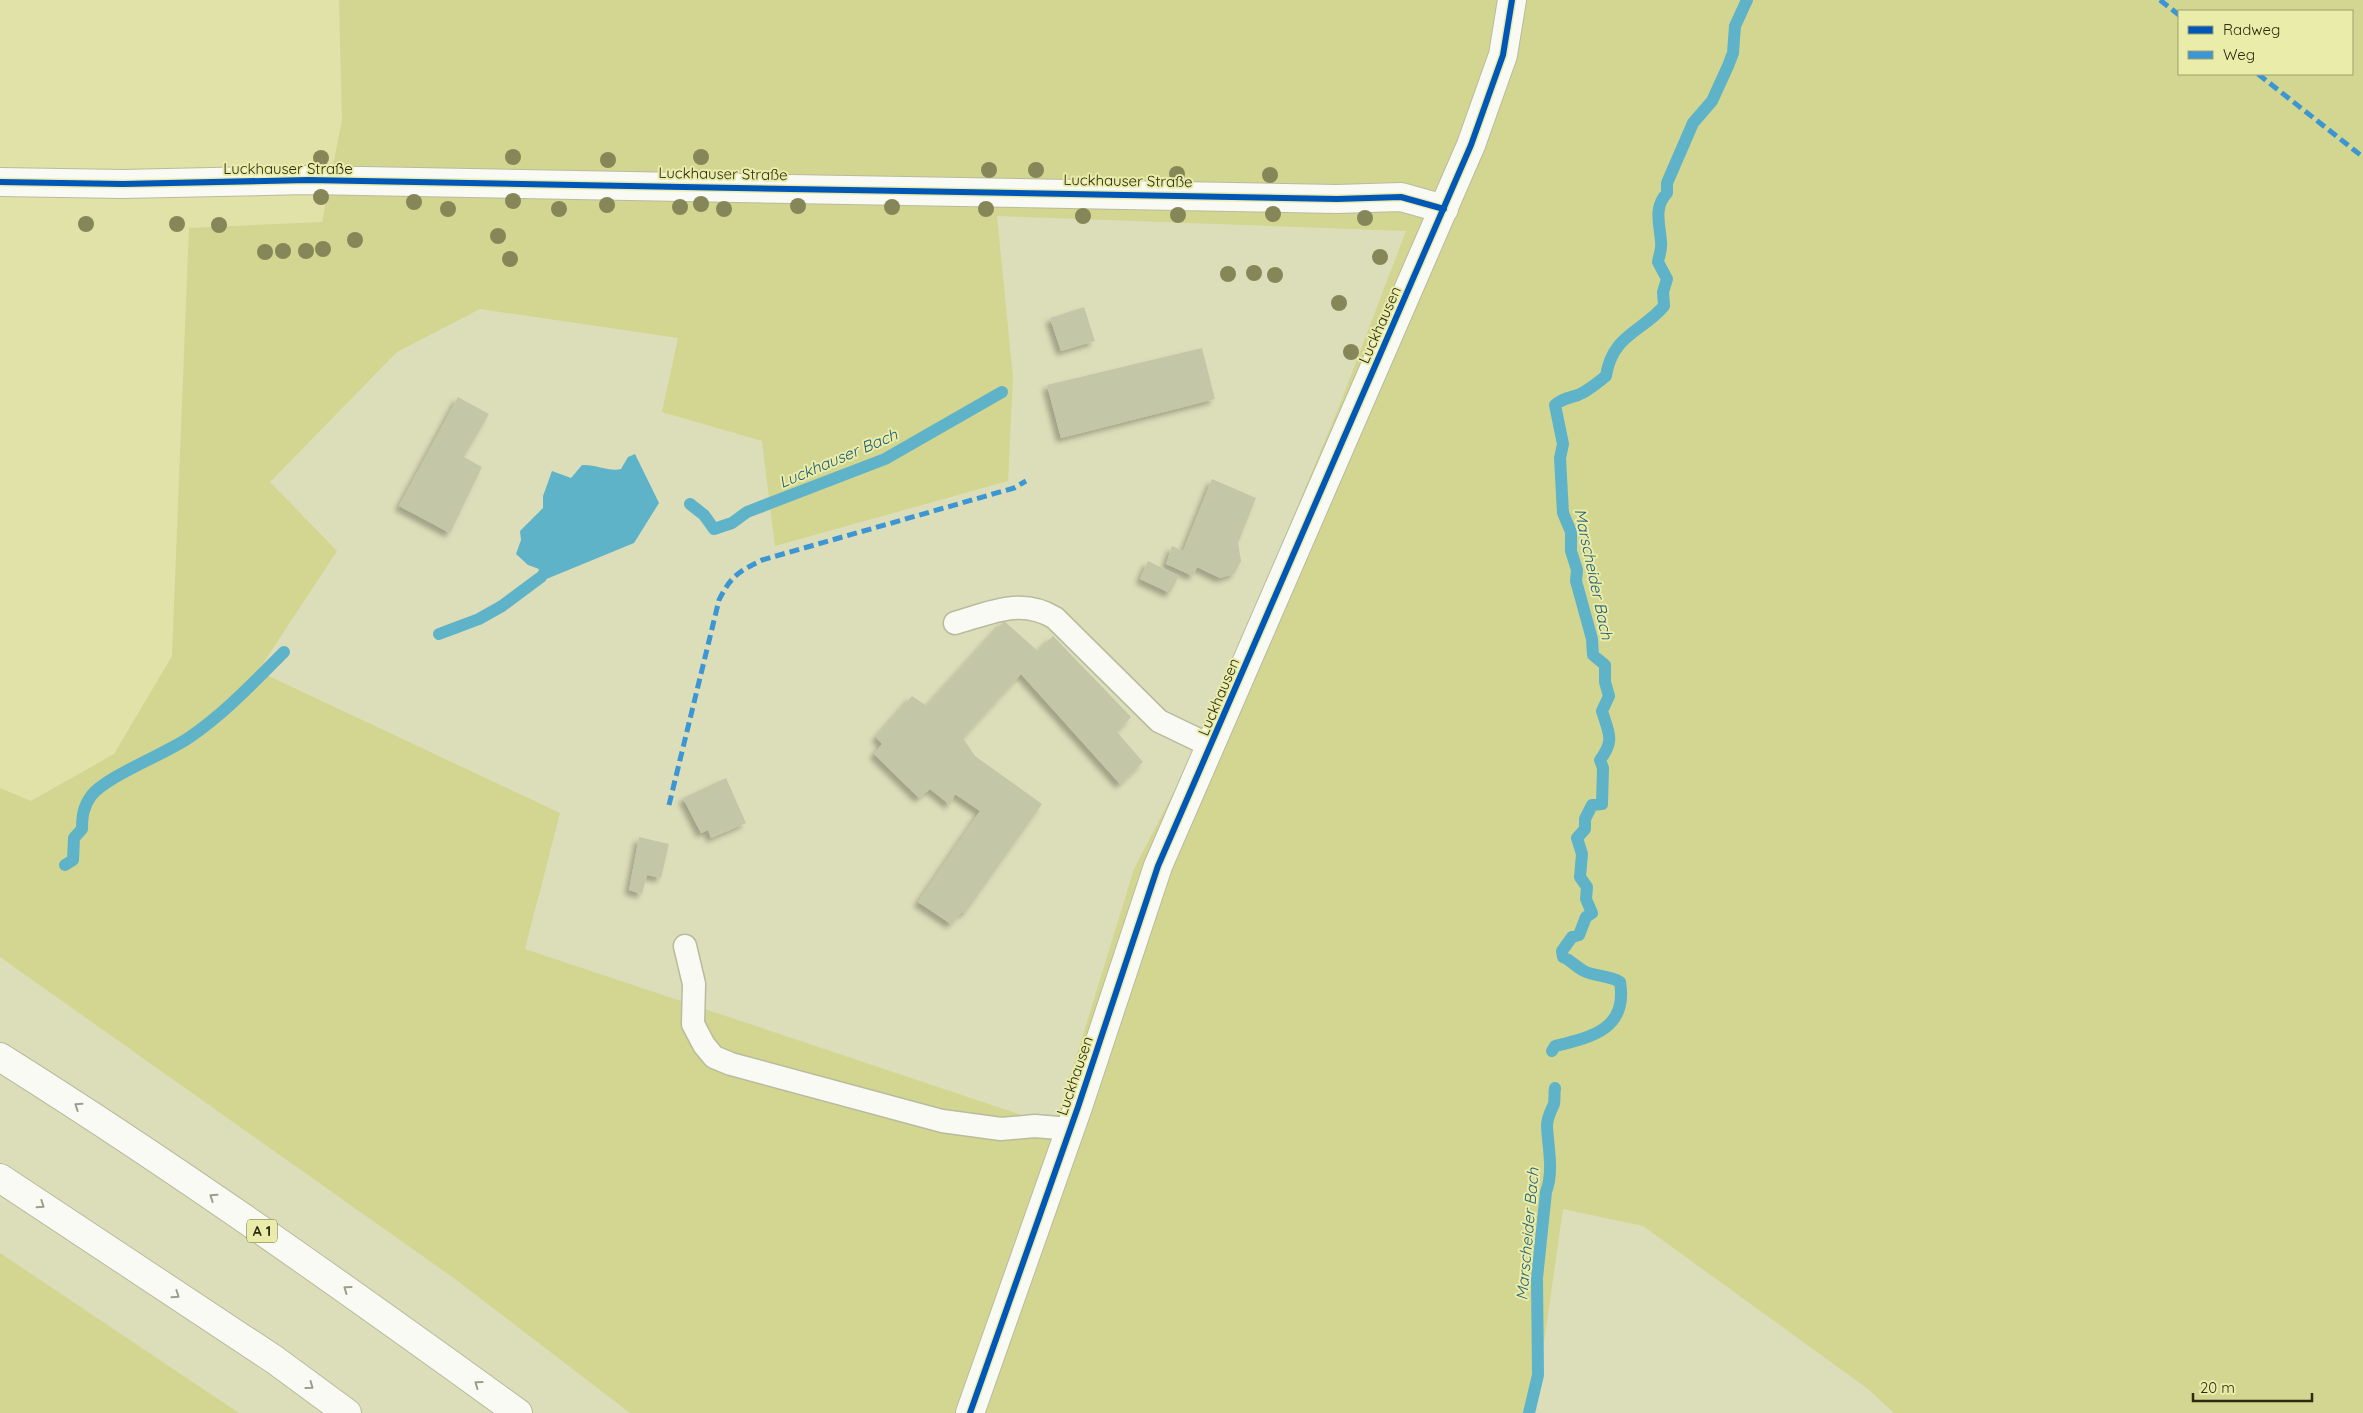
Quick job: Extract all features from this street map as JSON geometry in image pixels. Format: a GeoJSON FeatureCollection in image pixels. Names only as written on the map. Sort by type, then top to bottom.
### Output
{"type":"FeatureCollection","features":[{"type":"Feature","properties":{"kind":"main road","name":"Luckhausen"},"geometry":{"type":"LineString","coordinates":[[970,1413],[1070,1129],[1158,866],[1471,145],[1503,55],[1512,0]]}},
{"type":"Feature","properties":{"kind":"main road","name":"Luckhauser Straße"},"geometry":{"type":"LineString","coordinates":[[0,182],[123,184],[308,180],[1337,198],[1400,197],[1444,209]]}},
{"type":"Feature","properties":{"kind":"main road","name":"A 1"},"geometry":{"type":"LineString","coordinates":[[0,1057],[68,1099],[320,1270],[518,1413]]}},
{"type":"Feature","properties":{"kind":"main road"},"geometry":{"type":"LineString","coordinates":[[0,1178],[275,1360],[347,1413]]}},
{"type":"Feature","properties":{"kind":"lane"},"geometry":{"type":"LineString","coordinates":[[955,623],[1007,608],[1026,607],[1042,610],[1055,618],[1159,721],[1211,746]]}},
{"type":"Feature","properties":{"kind":"lane"},"geometry":{"type":"LineString","coordinates":[[685,946],[694,984],[693,1024],[704,1045],[714,1057],[732,1064],[942,1121],[1001,1129],[1035,1126],[1070,1129]]}},
{"type":"Feature","properties":{"kind":"shaded area"},"geometry":{"type":"Polygon","coordinates":[[[0,0],[339,0],[342,120],[322,222],[189,228],[172,656],[115,754],[30,801],[0,788],[0,0]]]}},
{"type":"Feature","properties":{"kind":"shaded area"},"geometry":{"type":"Polygon","coordinates":[[[339,0],[2363,0],[2363,1413],[1894,1413],[1868,1389],[1643,1226],[1563,1209],[1534,1413],[630,1413],[455,1279],[0,957],[0,788],[31,801],[114,754],[172,656],[189,228],[322,222],[342,120],[339,0]],[[997,216],[1013,378],[1008,481],[775,546],[762,441],[662,412],[678,338],[480,309],[397,352],[270,482],[337,551],[258,671],[560,813],[525,949],[1055,1126],[1134,869],[1200,741],[1338,409],[1406,231],[997,216]]]}},
{"type":"Feature","properties":{"kind":"shaded area"},"geometry":{"type":"Polygon","coordinates":[[[0,1253],[239,1413],[0,1413],[0,1253]]]}},
{"type":"Feature","properties":{"kind":"water"},"geometry":{"type":"Polygon","coordinates":[[[635,454],[659,503],[634,543],[544,580],[537,575],[539,569],[528,565],[516,554],[521,540],[520,531],[543,508],[543,496],[552,471],[571,478],[582,465],[612,470],[621,469],[628,457],[635,454]]]}},
{"type":"Feature","properties":{"kind":"building"},"geometry":{"type":"Polygon","coordinates":[[[1084,307],[1095,341],[1061,351],[1050,318],[1084,307]]]}},
{"type":"Feature","properties":{"kind":"building"},"geometry":{"type":"Polygon","coordinates":[[[1202,348],[1215,399],[1061,438],[1047,385],[1202,348]]]}},
{"type":"Feature","properties":{"kind":"building"},"geometry":{"type":"Polygon","coordinates":[[[458,397],[489,414],[464,457],[482,467],[450,533],[399,506],[458,397]]]}},
{"type":"Feature","properties":{"kind":"building"},"geometry":{"type":"Polygon","coordinates":[[[1212,479],[1256,498],[1238,543],[1241,561],[1234,574],[1220,578],[1197,567],[1193,576],[1166,564],[1172,546],[1183,551],[1212,479]]]}},
{"type":"Feature","properties":{"kind":"building"},"geometry":{"type":"Polygon","coordinates":[[[1148,561],[1179,576],[1170,593],[1140,579],[1148,561]]]}},
{"type":"Feature","properties":{"kind":"building"},"geometry":{"type":"Polygon","coordinates":[[[1004,621],[1038,651],[1053,636],[1131,717],[1117,732],[1143,762],[1120,784],[1021,674],[963,738],[975,756],[1042,804],[965,913],[962,912],[951,924],[918,902],[980,811],[955,794],[950,805],[930,789],[919,798],[874,754],[882,744],[876,737],[912,696],[927,706],[1004,621]]]}},
{"type":"Feature","properties":{"kind":"building"},"geometry":{"type":"Polygon","coordinates":[[[726,778],[746,823],[711,838],[708,830],[701,833],[683,798],[726,778]]]}},
{"type":"Feature","properties":{"kind":"building"},"geometry":{"type":"Polygon","coordinates":[[[639,837],[669,844],[661,878],[647,875],[642,894],[629,890],[639,837]]]}},
{"type":"Feature","properties":{"kind":"waterway","name":"Marscheider Bach"},"geometry":{"type":"LineString","coordinates":[[1552,1051],[1555,1046],[1582,1039],[1604,1028],[1613,1021],[1621,998],[1620,982],[1584,971],[1563,957],[1562,951],[1572,937],[1579,935],[1586,917],[1592,913],[1586,899],[1587,887],[1580,877],[1582,854],[1577,838],[1585,829],[1585,819],[1592,805],[1602,804],[1603,768],[1600,760],[1609,742],[1602,711],[1609,696],[1605,682],[1605,665],[1593,655],[1592,639],[1576,581],[1577,570],[1571,551],[1571,532],[1563,513],[1560,458],[1563,444],[1555,405],[1578,395],[1606,376],[1614,351],[1629,335],[1664,306],[1663,292],[1667,279],[1658,262],[1661,250],[1658,216],[1660,204],[1667,193],[1667,183],[1693,123],[1712,101],[1728,66],[1733,53],[1735,26],[1747,0]]}},
{"type":"Feature","properties":{"kind":"waterway","name":"Luckhauser Bach"},"geometry":{"type":"LineString","coordinates":[[690,504],[704,515],[714,529],[732,523],[747,512],[885,459],[1002,392]]}},
{"type":"Feature","properties":{"kind":"waterway","name":"Luckhauser Bach"},"geometry":{"type":"LineString","coordinates":[[439,634],[479,619],[502,606],[541,577]]}},
{"type":"Feature","properties":{"kind":"waterway","name":"Luckhauser Bach"},"geometry":{"type":"LineString","coordinates":[[65,865],[73,860],[74,838],[82,829],[83,816],[88,800],[99,788],[123,773],[179,744],[203,728],[239,697],[284,652]]}},
{"type":"Feature","properties":{"kind":"waterway","name":"Marscheider Bach"},"geometry":{"type":"LineString","coordinates":[[1529,1413],[1538,1375],[1537,1278],[1546,1192],[1550,1176],[1547,1123],[1554,1104],[1555,1088]]}},
{"type":"Feature","properties":{"kind":"marked path"},"geometry":{"type":"LineString","coordinates":[[2160,0],[2178,14]]}},
{"type":"Feature","properties":{"kind":"marked path"},"geometry":{"type":"LineString","coordinates":[[2259,75],[2363,157]]}},
{"type":"Feature","properties":{"kind":"marked path"},"geometry":{"type":"LineString","coordinates":[[669,805],[719,600],[727,585],[736,576],[762,560],[1014,488],[1026,481]]}},
{"type":"Feature","properties":{"kind":"cycle path"},"geometry":{"type":"LineString","coordinates":[[970,1413],[1078,1107],[1158,866],[1471,145],[1503,55],[1512,0]]}},
{"type":"Feature","properties":{"kind":"cycle path"},"geometry":{"type":"LineString","coordinates":[[0,182],[123,184],[308,180],[1337,199],[1401,197],[1444,209]]}}]}
